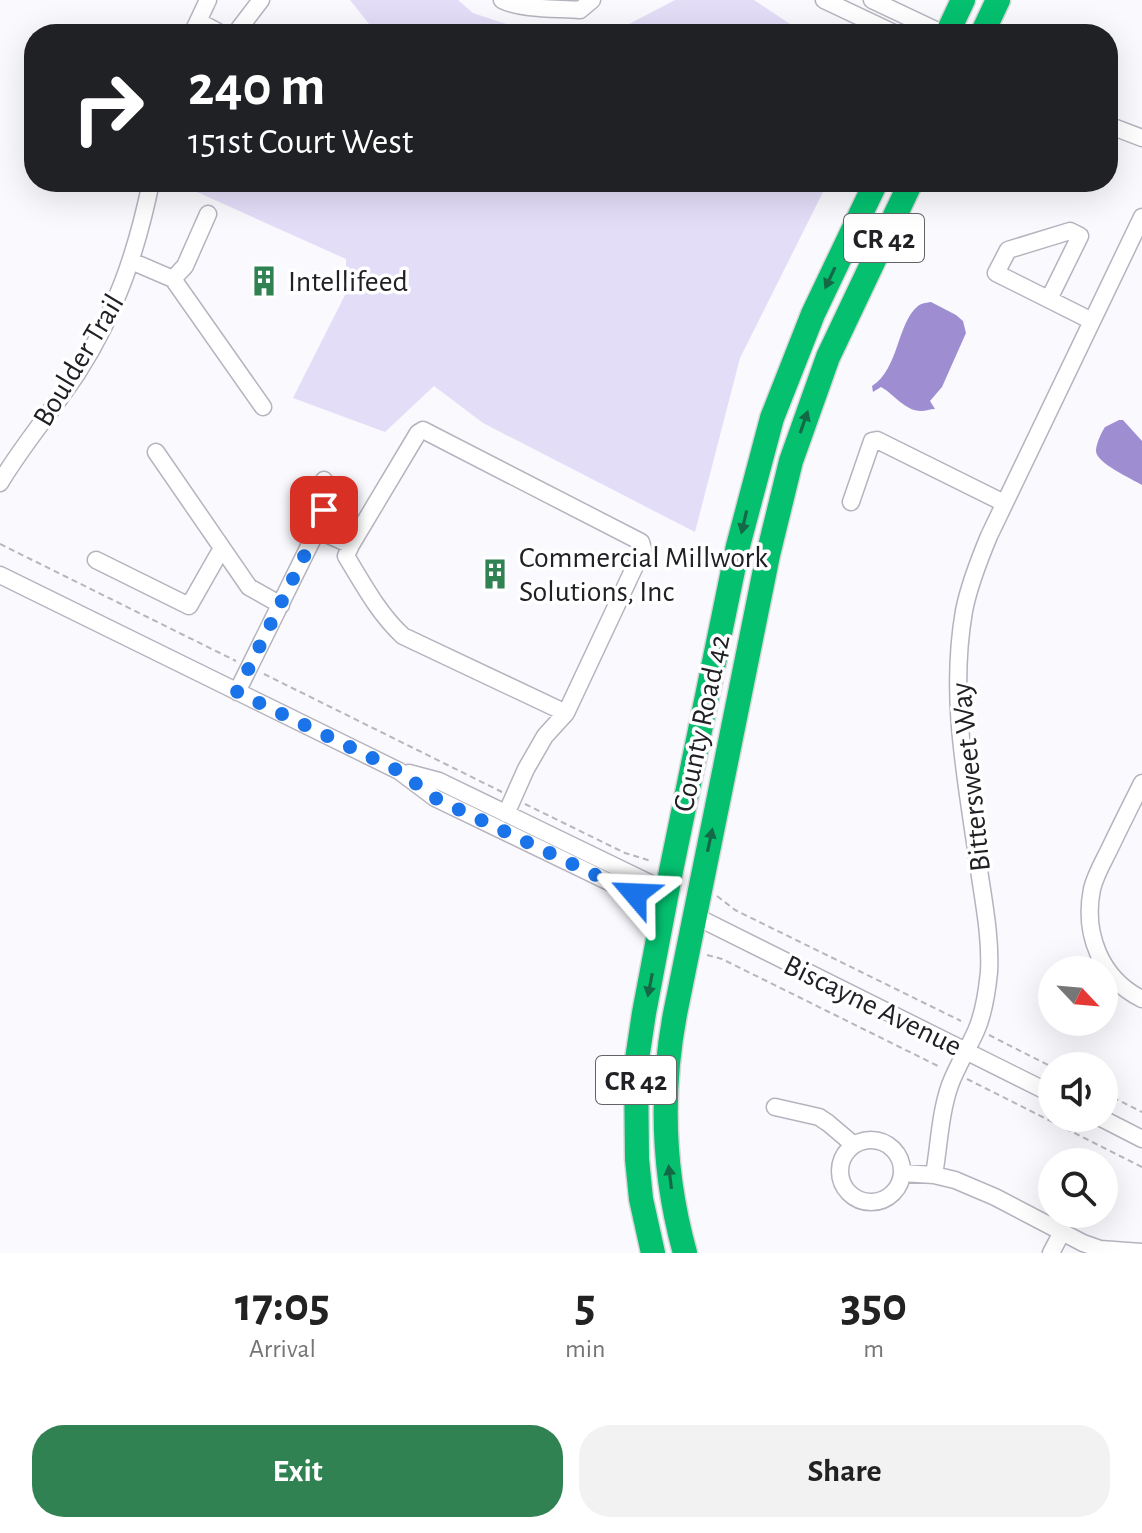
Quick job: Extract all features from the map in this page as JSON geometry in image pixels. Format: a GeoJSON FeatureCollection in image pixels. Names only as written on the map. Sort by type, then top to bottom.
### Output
{"type":"FeatureCollection","features":[{"type":"Feature","properties":{"kind":"highway"},"geometry":{"type":"LineString","coordinates":[[950,24],[963,0]]}},
{"type":"Feature","properties":{"kind":"highway"},"geometry":{"type":"LineString","coordinates":[[987,24],[998,0]]}},
{"type":"Feature","properties":{"kind":"highway","name":"County Road 42"},"geometry":{"type":"LineString","coordinates":[[653,1253],[641,1199],[637,1159],[636,1066],[666,900],[738,546],[772,418],[800,344],[871,192]]}},
{"type":"Feature","properties":{"kind":"highway","name":"County Road 42"},"geometry":{"type":"LineString","coordinates":[[685,1253],[670,1179],[666,1138],[665,1095],[670,1041],[779,502],[828,357],[906,192]]}},
{"type":"Feature","properties":{"kind":"street"},"geometry":{"type":"LineString","coordinates":[[197,24],[208,0]]}},
{"type":"Feature","properties":{"kind":"street"},"geometry":{"type":"LineString","coordinates":[[243,24],[261,0]]}},
{"type":"Feature","properties":{"kind":"street"},"geometry":{"type":"LineString","coordinates":[[502,0],[580,10],[592,0]]}},
{"type":"Feature","properties":{"kind":"street"},"geometry":{"type":"LineString","coordinates":[[824,0],[875,24]]}},
{"type":"Feature","properties":{"kind":"street"},"geometry":{"type":"LineString","coordinates":[[872,0],[924,24]]}},
{"type":"Feature","properties":{"kind":"street"},"geometry":{"type":"LineString","coordinates":[[1118,129],[1142,138]]}},
{"type":"Feature","properties":{"kind":"street","name":"Boulder Trail"},"geometry":{"type":"LineString","coordinates":[[0,483],[90,353],[113,308],[131,261],[149,192]]}},
{"type":"Feature","properties":{"kind":"street"},"geometry":{"type":"LineString","coordinates":[[173,279],[185,266],[208,214]]}},
{"type":"Feature","properties":{"kind":"street","name":"Bittersweet Way"},"geometry":{"type":"LineString","coordinates":[[934,1175],[946,1099],[977,1029],[985,1000],[989,949],[957,702],[959,657],[968,595],[981,554],[1004,503],[1142,217]]}},
{"type":"Feature","properties":{"kind":"street"},"geometry":{"type":"LineString","coordinates":[[1049,299],[1080,236],[1070,231],[1008,250],[996,273],[1092,321]]}},
{"type":"Feature","properties":{"kind":"street"},"geometry":{"type":"LineString","coordinates":[[131,261],[173,279],[263,407]]}},
{"type":"Feature","properties":{"kind":"street"},"geometry":{"type":"LineString","coordinates":[[506,814],[545,736],[566,713],[643,549],[641,542],[423,430],[418,433],[346,556],[373,599],[403,636],[566,713]]}},
{"type":"Feature","properties":{"kind":"street"},"geometry":{"type":"LineString","coordinates":[[851,502],[872,441],[877,440],[1004,503]]}},
{"type":"Feature","properties":{"kind":"street"},"geometry":{"type":"LineString","coordinates":[[156,452],[249,587],[281,605]]}},
{"type":"Feature","properties":{"kind":"street"},"geometry":{"type":"LineString","coordinates":[[237,692],[320,524],[326,500],[324,480]]}},
{"type":"Feature","properties":{"kind":"street"},"geometry":{"type":"LineString","coordinates":[[317,530],[351,545]]}},
{"type":"Feature","properties":{"kind":"street"},"geometry":{"type":"LineString","coordinates":[[96,560],[189,606],[222,548]]}},
{"type":"Feature","properties":{"kind":"street"},"geometry":{"type":"LineString","coordinates":[[0,575],[399,771],[435,798],[666,900]]}},
{"type":"Feature","properties":{"kind":"street"},"geometry":{"type":"LineString","coordinates":[[399,771],[439,781],[666,900]]}},
{"type":"Feature","properties":{"kind":"street"},"geometry":{"type":"LineString","coordinates":[[1142,784],[1092,889],[1090,912],[1091,934],[1099,959],[1115,979],[1142,999]]}},
{"type":"Feature","properties":{"kind":"street","name":"Biscayne Avenue"},"geometry":{"type":"LineString","coordinates":[[695,916],[1038,1087]]}},
{"type":"Feature","properties":{"kind":"street"},"geometry":{"type":"LineString","coordinates":[[775,1107],[819,1117],[854,1145]]}},
{"type":"Feature","properties":{"kind":"street"},"geometry":{"type":"LineString","coordinates":[[1118,1127],[1142,1139]]}},
{"type":"Feature","properties":{"kind":"street"},"geometry":{"type":"LineString","coordinates":[[867,1140],[877,1141],[895,1152],[902,1173],[900,1183],[885,1199],[864,1202],[846,1191],[840,1170],[842,1160],[854,1145],[867,1140]]}},
{"type":"Feature","properties":{"kind":"street"},"geometry":{"type":"LineString","coordinates":[[902,1173],[934,1175],[974,1186],[1100,1249],[1142,1252]]}},
{"type":"Feature","properties":{"kind":"street"},"geometry":{"type":"LineString","coordinates":[[1051,1253],[1062,1232]]}},
{"type":"Feature","properties":{"kind":"path"},"geometry":{"type":"LineString","coordinates":[[0,544],[625,853],[651,861]]}},
{"type":"Feature","properties":{"kind":"path"},"geometry":{"type":"LineString","coordinates":[[712,893],[735,910],[961,1021]]}},
{"type":"Feature","properties":{"kind":"path"},"geometry":{"type":"LineString","coordinates":[[707,955],[722,959],[944,1069]]}},
{"type":"Feature","properties":{"kind":"path"},"geometry":{"type":"LineString","coordinates":[[986,1033],[1038,1060]]}},
{"type":"Feature","properties":{"kind":"path"},"geometry":{"type":"LineString","coordinates":[[963,1077],[1142,1167]]}},
{"type":"Feature","properties":{"kind":"path"},"geometry":{"type":"LineString","coordinates":[[1118,1100],[1142,1112]]}},
{"type":"Feature","properties":{"kind":"shaded area"},"geometry":{"type":"Polygon","coordinates":[[[350,0],[458,0],[473,13],[507,24],[369,24],[350,0]]]}},
{"type":"Feature","properties":{"kind":"shaded area"},"geometry":{"type":"Polygon","coordinates":[[[675,0],[754,0],[790,24],[629,24],[675,0]]]}},
{"type":"Feature","properties":{"kind":"shaded area"},"geometry":{"type":"Polygon","coordinates":[[[197,192],[823,192],[740,358],[695,532],[483,423],[434,386],[385,432],[293,398],[346,293],[346,259],[197,192]]]}},
{"type":"Feature","properties":{"kind":"shaded area"},"geometry":{"type":"Polygon","coordinates":[[[931,302],[963,321],[966,333],[942,387],[930,401],[935,409],[921,411],[905,405],[881,387],[873,392],[872,386],[888,369],[911,314],[919,305],[931,302]]]}},
{"type":"Feature","properties":{"kind":"shaded area"},"geometry":{"type":"Polygon","coordinates":[[[1123,420],[1142,441],[1142,485],[1102,461],[1096,451],[1103,429],[1123,420]]]}},
{"type":"Feature","properties":{"kind":"place","name":"Intellifeed"},"geometry":{"type":"Point","coordinates":[264,281]}},
{"type":"Feature","properties":{"kind":"place","name":"Commercial Millwork Solutions, Inc"},"geometry":{"type":"Point","coordinates":[495,574]}},
{"type":"Feature","properties":{"kind":"route"},"geometry":{"type":"LineString","coordinates":[[324,510],[320,524],[237,692],[399,771],[435,798],[635,894]]}}]}
